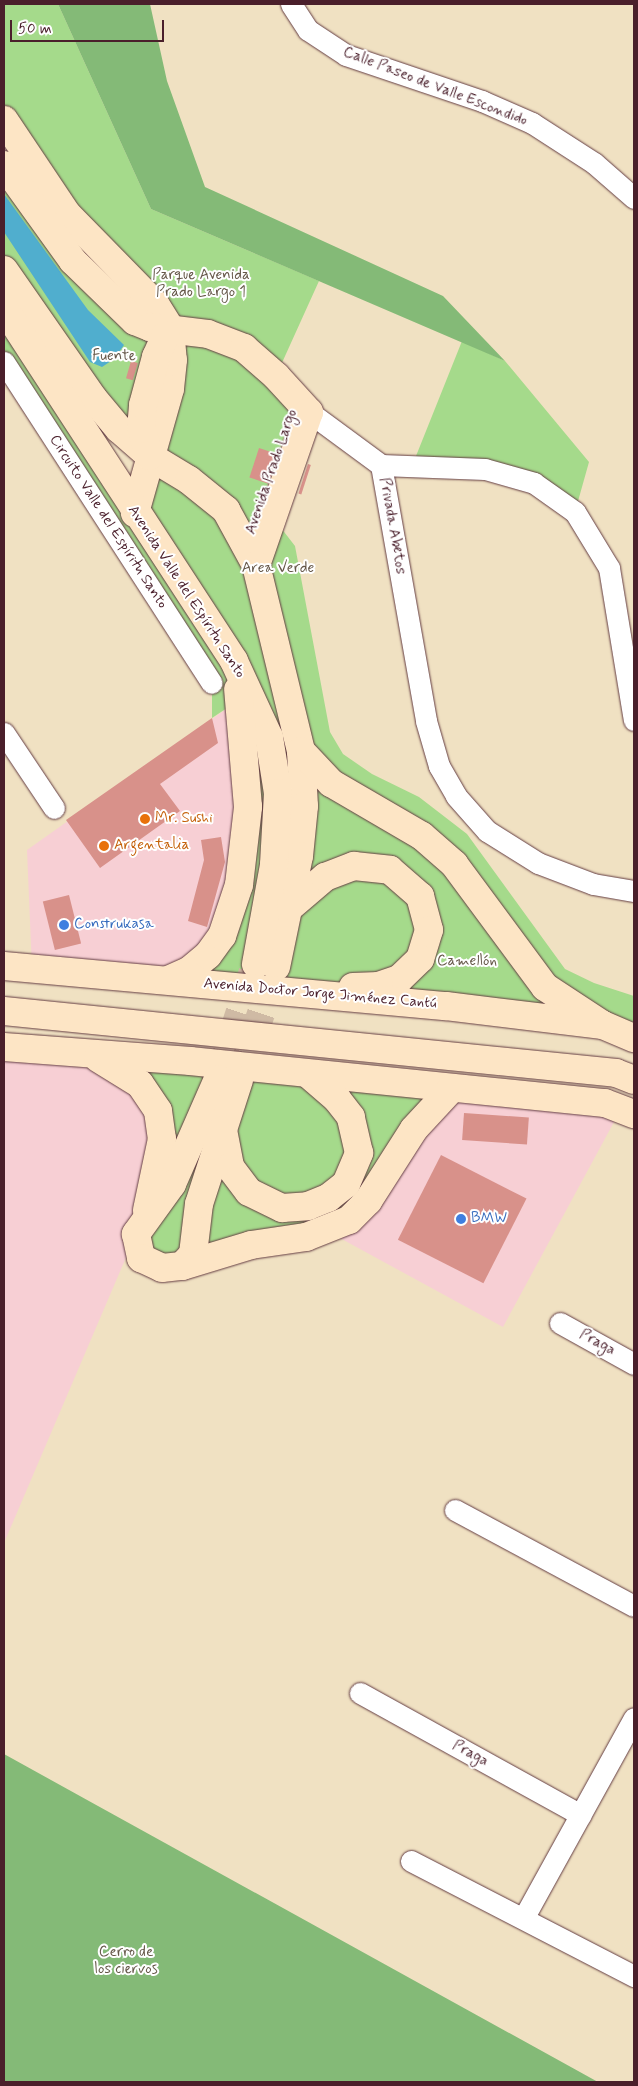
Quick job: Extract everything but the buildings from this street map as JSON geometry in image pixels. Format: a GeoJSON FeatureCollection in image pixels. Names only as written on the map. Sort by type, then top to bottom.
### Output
{"type":"FeatureCollection","features":[{"type":"Feature","properties":{"kind":"main road"},"geometry":{"type":"LineString","coordinates":[[4,120],[67,214],[155,304],[170,328],[156,357],[143,405],[141,429],[151,457],[135,513]]}},
{"type":"Feature","properties":{"kind":"main road","name":"Avenida Prado Largo"},"geometry":{"type":"LineString","coordinates":[[4,165],[73,261],[135,321],[150,327],[208,334],[244,348],[276,376],[303,406],[251,554]]}},
{"type":"Feature","properties":{"kind":"main road","name":"Avenida Valle del Espíritu Santo"},"geometry":{"type":"LineString","coordinates":[[4,270],[93,398],[119,429],[151,457],[189,480],[226,510],[251,554],[301,751],[304,806],[291,906],[266,966],[278,793],[269,737],[234,660],[135,513],[4,308]]}},
{"type":"Feature","properties":{"kind":"main road"},"geometry":{"type":"LineString","coordinates":[[168,980],[190,970],[208,955],[222,936],[239,885],[248,807],[243,720],[234,660]]}},
{"type":"Feature","properties":{"kind":"main road"},"geometry":{"type":"LineString","coordinates":[[301,751],[331,783],[422,836],[454,864],[545,986],[603,1025]]}},
{"type":"Feature","properties":{"kind":"main road"},"geometry":{"type":"LineString","coordinates":[[291,906],[325,877],[354,866],[390,870],[420,896],[429,930],[420,960],[398,979],[379,986],[296,992]]}},
{"type":"Feature","properties":{"kind":"main road","name":"Avenida Doctor Jorge Jiménez Cantú"},"geometry":{"type":"LineString","coordinates":[[4,966],[296,992],[603,1025],[634,1038]]}},
{"type":"Feature","properties":{"kind":"main road"},"geometry":{"type":"LineString","coordinates":[[4,1011],[616,1072],[634,1080]]}},
{"type":"Feature","properties":{"kind":"main road"},"geometry":{"type":"LineString","coordinates":[[110,1022],[190,1061]]}},
{"type":"Feature","properties":{"kind":"main road"},"geometry":{"type":"LineString","coordinates":[[4,1047],[97,1056],[190,1061],[605,1103],[634,1114]]}},
{"type":"Feature","properties":{"kind":"main road"},"geometry":{"type":"LineString","coordinates":[[97,1056],[140,1084],[158,1111],[162,1140],[146,1216]]}},
{"type":"Feature","properties":{"kind":"main road"},"geometry":{"type":"LineString","coordinates":[[222,1126],[230,1167],[249,1192],[282,1208],[308,1206],[328,1198],[346,1184],[359,1153],[352,1117],[337,1099],[308,1074]]}},
{"type":"Feature","properties":{"kind":"main road"},"geometry":{"type":"LineString","coordinates":[[182,1266],[193,1254],[199,1204],[222,1126],[228,1080],[172,1184],[146,1216],[136,1234],[141,1258],[162,1268],[182,1266],[251,1245],[306,1237],[349,1220],[368,1201],[414,1128],[452,1088]]}},
{"type":"Feature","properties":{"kind":"street","name":"Calle Paseo de Valle Escondido"},"geometry":{"type":"LineString","coordinates":[[291,4],[308,30],[346,55],[482,102],[532,123],[594,163],[634,198]]}},
{"type":"Feature","properties":{"kind":"street","name":"Circuito Valle del Espíritu Santo"},"geometry":{"type":"LineString","coordinates":[[4,362],[212,683]]}},
{"type":"Feature","properties":{"kind":"street","name":"Avenida Prado Largo"},"geometry":{"type":"LineString","coordinates":[[303,406],[381,465]]}},
{"type":"Feature","properties":{"kind":"street","name":"Privada Abetos"},"geometry":{"type":"LineString","coordinates":[[634,720],[608,568],[575,512],[534,483],[486,469],[381,465],[426,721],[439,766],[456,796],[488,831],[538,863],[593,884],[634,891]]}},
{"type":"Feature","properties":{"kind":"street"},"geometry":{"type":"LineString","coordinates":[[4,733],[54,808]]}},
{"type":"Feature","properties":{"kind":"street","name":"Praga"},"geometry":{"type":"LineString","coordinates":[[560,1323],[634,1364]]}},
{"type":"Feature","properties":{"kind":"street"},"geometry":{"type":"LineString","coordinates":[[455,1510],[634,1606]]}},
{"type":"Feature","properties":{"kind":"street","name":"Praga"},"geometry":{"type":"LineString","coordinates":[[360,1693],[581,1815]]}},
{"type":"Feature","properties":{"kind":"street"},"geometry":{"type":"LineString","coordinates":[[524,1917],[632,1729]]}},
{"type":"Feature","properties":{"kind":"street"},"geometry":{"type":"LineString","coordinates":[[411,1861],[524,1917],[634,1976]]}},
{"type":"Feature","properties":{"kind":"shaded area"},"geometry":{"type":"Polygon","coordinates":[[[239,700],[232,910],[168,980],[32,969],[27,850],[239,700]]]}},
{"type":"Feature","properties":{"kind":"shaded area"},"geometry":{"type":"Polygon","coordinates":[[[4,1047],[97,1056],[158,1111],[136,1234],[4,1543],[4,1047]]]}},
{"type":"Feature","properties":{"kind":"shaded area"},"geometry":{"type":"Polygon","coordinates":[[[452,1088],[621,1109],[503,1327],[327,1231],[452,1088]]]}},
{"type":"Feature","properties":{"kind":"green space"},"geometry":{"type":"Polygon","coordinates":[[[4,4],[58,4],[151,209],[319,281],[276,376],[297,400],[247,544],[271,515],[295,546],[330,732],[343,754],[372,774],[419,797],[467,834],[565,969],[594,983],[634,996],[634,1038],[296,992],[276,967],[256,964],[224,985],[169,980],[232,910],[239,700],[212,718],[212,683],[4,362],[4,308],[134,512],[151,457],[4,270],[4,165],[151,329],[4,120],[4,4]]]}},
{"type":"Feature","properties":{"kind":"green space"},"geometry":{"type":"Polygon","coordinates":[[[58,4],[150,4],[167,81],[205,187],[443,296],[505,361],[151,209],[58,4]]]}},
{"type":"Feature","properties":{"kind":"green space"},"geometry":{"type":"Polygon","coordinates":[[[462,341],[505,361],[589,462],[575,512],[534,483],[412,466],[462,341]]]}},
{"type":"Feature","properties":{"kind":"green space"},"geometry":{"type":"Polygon","coordinates":[[[97,1056],[452,1088],[368,1201],[306,1237],[141,1258],[158,1111],[97,1056]]]}},
{"type":"Feature","properties":{"kind":"green space","name":"Cerro de los ciervos"},"geometry":{"type":"Polygon","coordinates":[[[4,1754],[98,1806],[598,2082],[4,2082],[4,1754]]]}},
{"type":"Feature","properties":{"kind":"water"},"geometry":{"type":"Polygon","coordinates":[[[4,194],[88,310],[124,345],[114,359],[102,367],[90,362],[4,232],[4,194]]]}},
{"type":"Feature","properties":{"kind":"tunnel"},"geometry":{"type":"LineString","coordinates":[[218,1079],[255,965]]}},
{"type":"Feature","properties":{"kind":"tunnel"},"geometry":{"type":"LineString","coordinates":[[239,1080],[276,968]]}},
{"type":"Feature","properties":{"kind":"place","name":"Mr. Sushi"},"geometry":{"type":"Point","coordinates":[145,819]}},
{"type":"Feature","properties":{"kind":"place","name":"Argentalia"},"geometry":{"type":"Point","coordinates":[104,846]}},
{"type":"Feature","properties":{"kind":"place","name":"Construkasa"},"geometry":{"type":"Point","coordinates":[64,925]}},
{"type":"Feature","properties":{"kind":"place","name":"BMW"},"geometry":{"type":"Point","coordinates":[461,1219]}},
{"type":"Feature","properties":{"kind":"park label","name":"Parque Avenida Prado Largo 1"},"geometry":{"type":"Point","coordinates":[201,284]}},
{"type":"Feature","properties":{"kind":"park label","name":"Fuente"},"geometry":{"type":"Point","coordinates":[114,357]}},
{"type":"Feature","properties":{"kind":"park label","name":"Area Verde"},"geometry":{"type":"Point","coordinates":[278,569]}},
{"type":"Feature","properties":{"kind":"park label","name":"Camellón"},"geometry":{"type":"Point","coordinates":[467,962]}}]}
